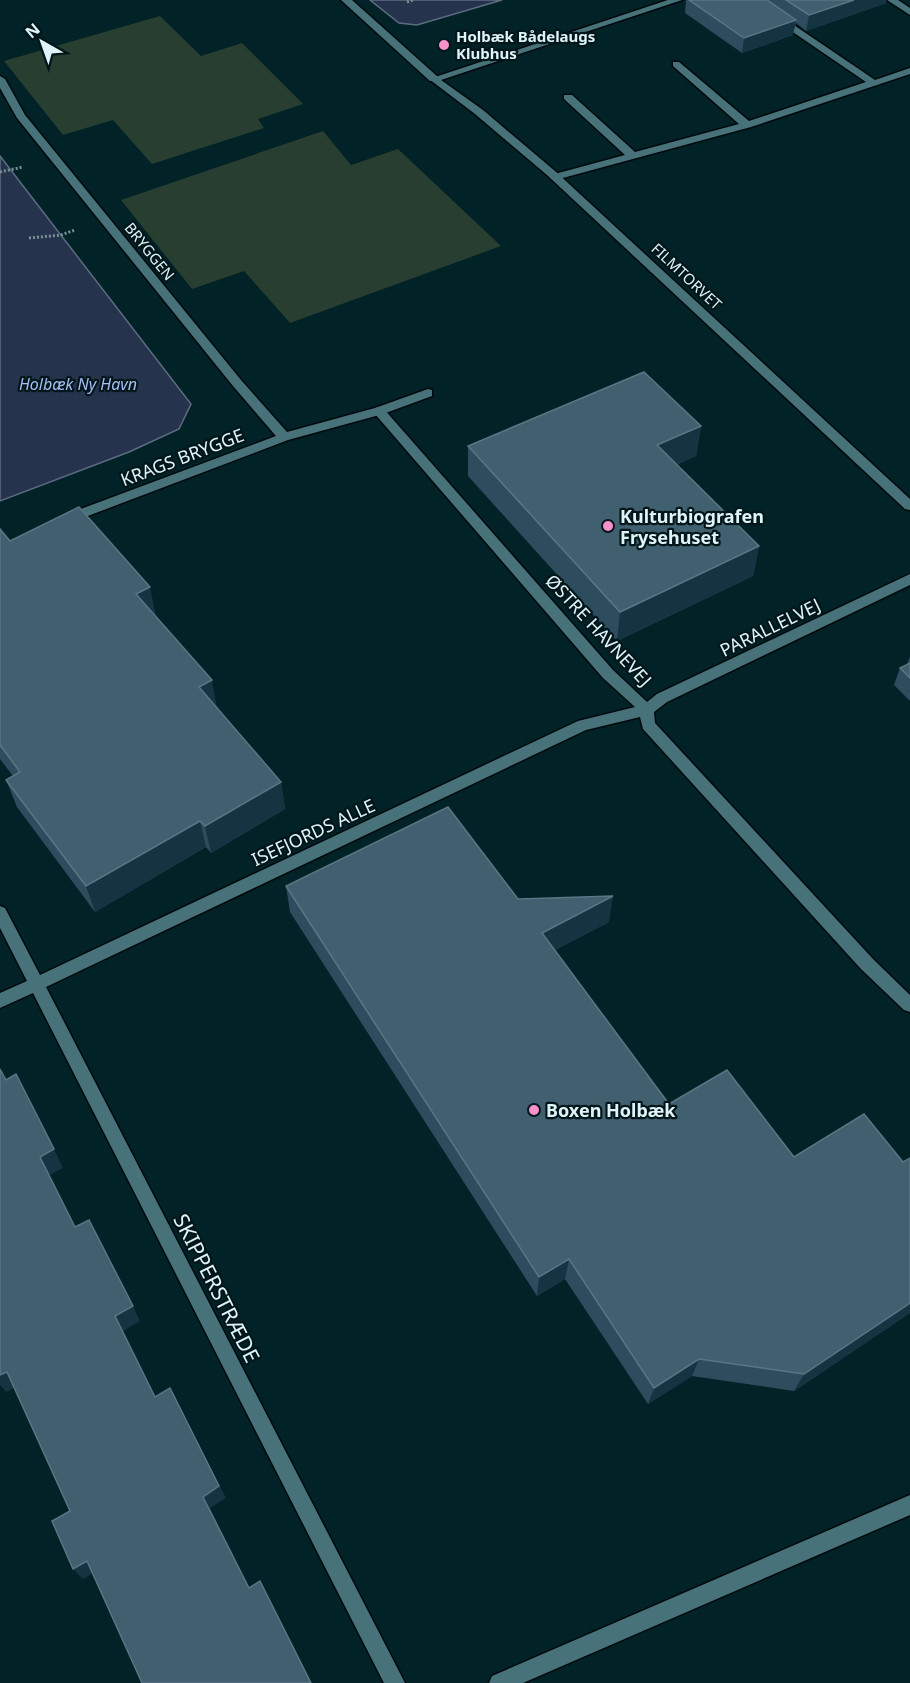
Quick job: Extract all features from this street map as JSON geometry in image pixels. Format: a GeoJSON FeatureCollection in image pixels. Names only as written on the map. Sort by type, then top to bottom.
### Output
{"type":"FeatureCollection","features":[{"type":"Feature","properties":{"kind":"street","name":"FILMTORVET"},"geometry":{"type":"LineString","coordinates":[[346,0],[434,79],[479,112],[555,177],[910,506]]}},
{"type":"Feature","properties":{"kind":"street"},"geometry":{"type":"LineString","coordinates":[[434,79],[677,0]]}},
{"type":"Feature","properties":{"kind":"street"},"geometry":{"type":"LineString","coordinates":[[751,0],[873,83]]}},
{"type":"Feature","properties":{"kind":"street"},"geometry":{"type":"LineString","coordinates":[[892,0],[910,12]]}},
{"type":"Feature","properties":{"kind":"street"},"geometry":{"type":"LineString","coordinates":[[676,64],[747,125]]}},
{"type":"Feature","properties":{"kind":"street"},"geometry":{"type":"LineString","coordinates":[[555,177],[747,125],[910,71]]}},
{"type":"Feature","properties":{"kind":"street","name":"BRYGGEN"},"geometry":{"type":"LineString","coordinates":[[0,80],[21,116],[237,383],[284,437]]}},
{"type":"Feature","properties":{"kind":"street"},"geometry":{"type":"LineString","coordinates":[[568,97],[633,156]]}},
{"type":"Feature","properties":{"kind":"street"},"geometry":{"type":"LineString","coordinates":[[379,411],[428,393]]}},
{"type":"Feature","properties":{"kind":"street","name":"KRAGS BRYGGE"},"geometry":{"type":"LineString","coordinates":[[55,524],[284,437],[379,411]]}},
{"type":"Feature","properties":{"kind":"street","name":"ØSTRE HAVNEVEJ"},"geometry":{"type":"LineString","coordinates":[[379,411],[608,674],[647,710],[648,725],[867,964],[910,1005]]}},
{"type":"Feature","properties":{"kind":"street","name":"PARALLELVEJ"},"geometry":{"type":"LineString","coordinates":[[647,710],[662,698],[910,579]]}},
{"type":"Feature","properties":{"kind":"street","name":"ISEFJORDS ALLE"},"geometry":{"type":"LineString","coordinates":[[0,1001],[584,725],[647,710]]}},
{"type":"Feature","properties":{"kind":"street","name":"SKIPPERSTRÆDE"},"geometry":{"type":"LineString","coordinates":[[0,913],[395,1683]]}},
{"type":"Feature","properties":{"kind":"street"},"geometry":{"type":"LineString","coordinates":[[499,1683],[910,1505]]}},
{"type":"Feature","properties":{"kind":"path"},"geometry":{"type":"LineString","coordinates":[[407,2],[413,0]]}},
{"type":"Feature","properties":{"kind":"path"},"geometry":{"type":"LineString","coordinates":[[0,172],[12,171]]}},
{"type":"Feature","properties":{"kind":"path"},"geometry":{"type":"LineString","coordinates":[[29,238],[61,235]]}},
{"type":"Feature","properties":{"kind":"green space"},"geometry":{"type":"Polygon","coordinates":[[[160,16],[201,56],[242,43],[303,104],[258,119],[264,128],[152,164],[113,120],[63,135],[4,61],[160,16]]]}},
{"type":"Feature","properties":{"kind":"green space"},"geometry":{"type":"Polygon","coordinates":[[[323,131],[351,165],[398,149],[501,246],[290,323],[244,271],[192,289],[121,200],[323,131]]]}},
{"type":"Feature","properties":{"kind":"water"},"geometry":{"type":"Polygon","coordinates":[[[370,0],[502,0],[417,25],[399,23],[370,0]]]}},
{"type":"Feature","properties":{"kind":"water","name":"Holbæk Ny Havn"},"geometry":{"type":"Polygon","coordinates":[[[0,156],[191,404],[179,429],[129,452],[0,501],[0,156]]]}},
{"type":"Feature","properties":{"kind":"building"},"geometry":{"type":"Polygon","coordinates":[[[689,0],[767,0],[796,20],[744,38],[689,0]]]}},
{"type":"Feature","properties":{"kind":"building"},"geometry":{"type":"Polygon","coordinates":[[[786,0],[854,0],[809,15],[786,0]]]}},
{"type":"Feature","properties":{"kind":"building","name":"Kulturbiografen Frysehuset"},"geometry":{"type":"Polygon","coordinates":[[[644,372],[701,426],[657,445],[759,546],[620,612],[468,446],[644,372]]]}},
{"type":"Feature","properties":{"kind":"building"},"geometry":{"type":"Polygon","coordinates":[[[79,507],[150,587],[136,594],[212,680],[199,687],[281,782],[205,826],[200,821],[86,886],[6,780],[20,772],[0,745],[0,529],[10,541],[79,507]]]}},
{"type":"Feature","properties":{"kind":"building"},"geometry":{"type":"Polygon","coordinates":[[[910,663],[910,678],[900,668],[910,663]]]}},
{"type":"Feature","properties":{"kind":"building","name":"Boxen Holbæk"},"geometry":{"type":"Polygon","coordinates":[[[448,807],[518,899],[613,896],[542,933],[669,1104],[727,1070],[794,1157],[864,1114],[903,1162],[910,1158],[910,1303],[804,1374],[699,1359],[654,1388],[569,1259],[539,1277],[286,886],[448,807]]]}},
{"type":"Feature","properties":{"kind":"building"},"geometry":{"type":"Polygon","coordinates":[[[0,1069],[6,1080],[16,1074],[54,1149],[40,1157],[75,1227],[89,1220],[133,1306],[115,1316],[155,1397],[170,1388],[219,1486],[203,1497],[249,1588],[260,1581],[311,1683],[142,1683],[87,1561],[73,1569],[52,1521],[70,1511],[7,1372],[0,1375],[0,1069]]]}},
{"type":"Feature","properties":{"kind":"place","name":"Holbæk Bådelaugs Klubhus"},"geometry":{"type":"Point","coordinates":[444,45]}},
{"type":"Feature","properties":{"kind":"place","name":"Kulturbiografen Frysehuset"},"geometry":{"type":"Point","coordinates":[608,526]}},
{"type":"Feature","properties":{"kind":"place","name":"Boxen Holbæk"},"geometry":{"type":"Point","coordinates":[534,1110]}}]}
